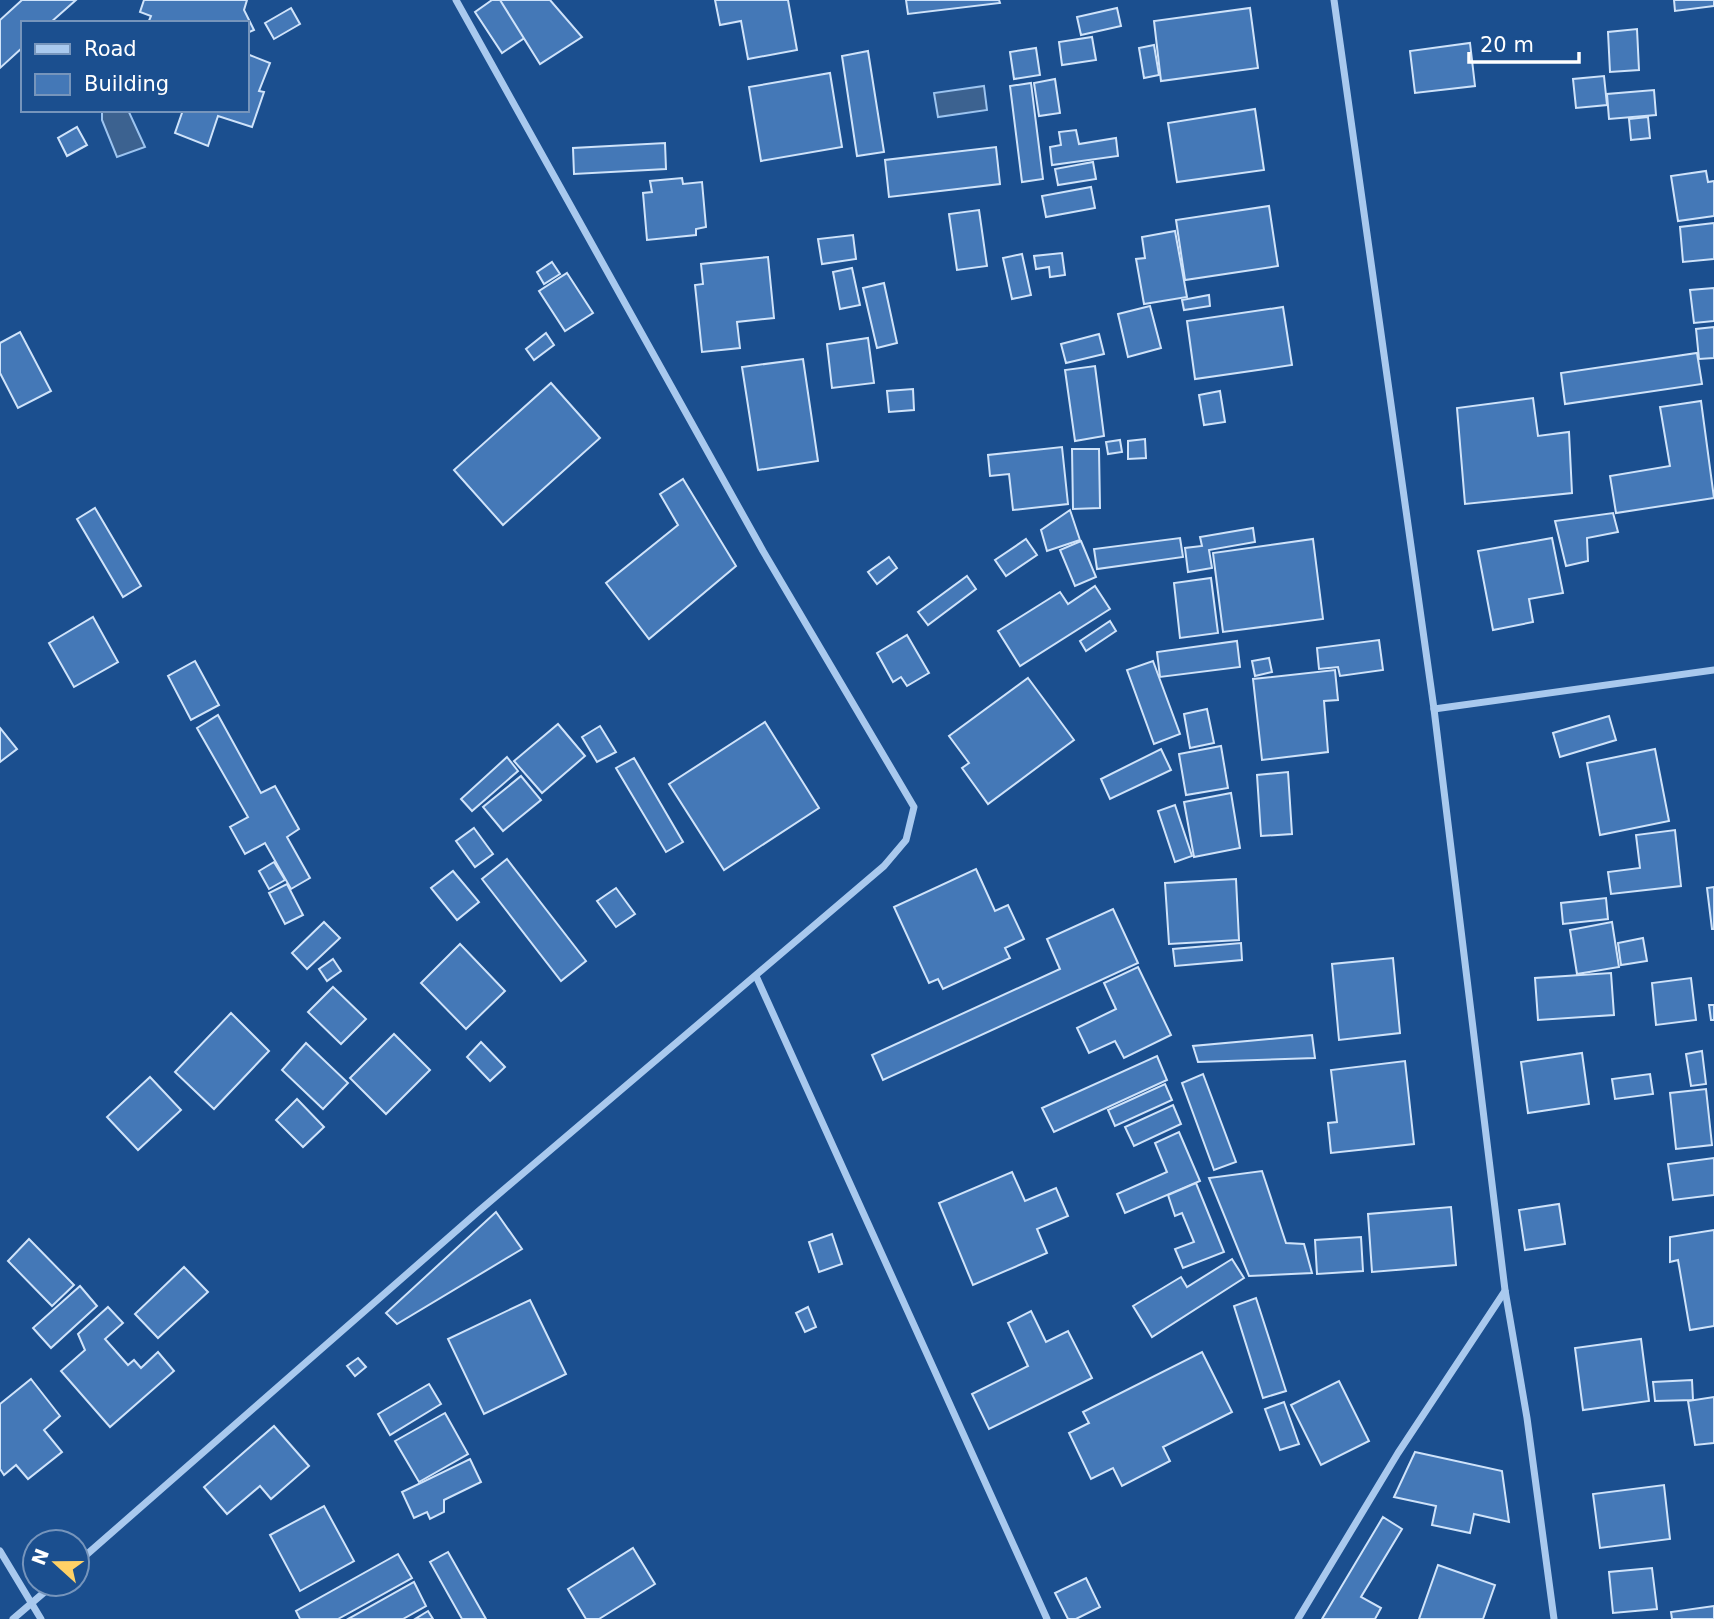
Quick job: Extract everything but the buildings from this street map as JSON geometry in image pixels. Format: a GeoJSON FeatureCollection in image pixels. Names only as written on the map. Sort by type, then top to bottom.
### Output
{"type":"FeatureCollection","features":[{"type":"Feature","properties":{"kind":"street"},"geometry":{"type":"LineString","coordinates":[[91,1551],[480,1210],[884,866],[905,840],[914,807],[763,551],[456,0]]}},
{"type":"Feature","properties":{"kind":"street"},"geometry":{"type":"LineString","coordinates":[[1334,0],[1434,709],[1505,1290],[1527,1418],[1554,1619]]}},
{"type":"Feature","properties":{"kind":"street"},"geometry":{"type":"LineString","coordinates":[[1434,709],[1714,670]]}},
{"type":"Feature","properties":{"kind":"street"},"geometry":{"type":"LineString","coordinates":[[756,976],[1047,1619]]}},
{"type":"Feature","properties":{"kind":"street"},"geometry":{"type":"LineString","coordinates":[[1298,1619],[1398,1453],[1505,1290]]}},
{"type":"Feature","properties":{"kind":"street"},"geometry":{"type":"LineString","coordinates":[[0,1552],[41,1619]]}},
{"type":"Feature","properties":{"kind":"street"},"geometry":{"type":"LineString","coordinates":[[13,1619],[38,1598]]}},
{"type":"Feature","properties":{"kind":"water"},"geometry":{"type":"Polygon","coordinates":[[[984,86],[987,110],[938,117],[934,93],[984,86]]]}},
{"type":"Feature","properties":{"kind":"water"},"geometry":{"type":"Polygon","coordinates":[[[102,112],[129,112],[145,147],[117,157],[102,120],[102,112]]]}}]}
